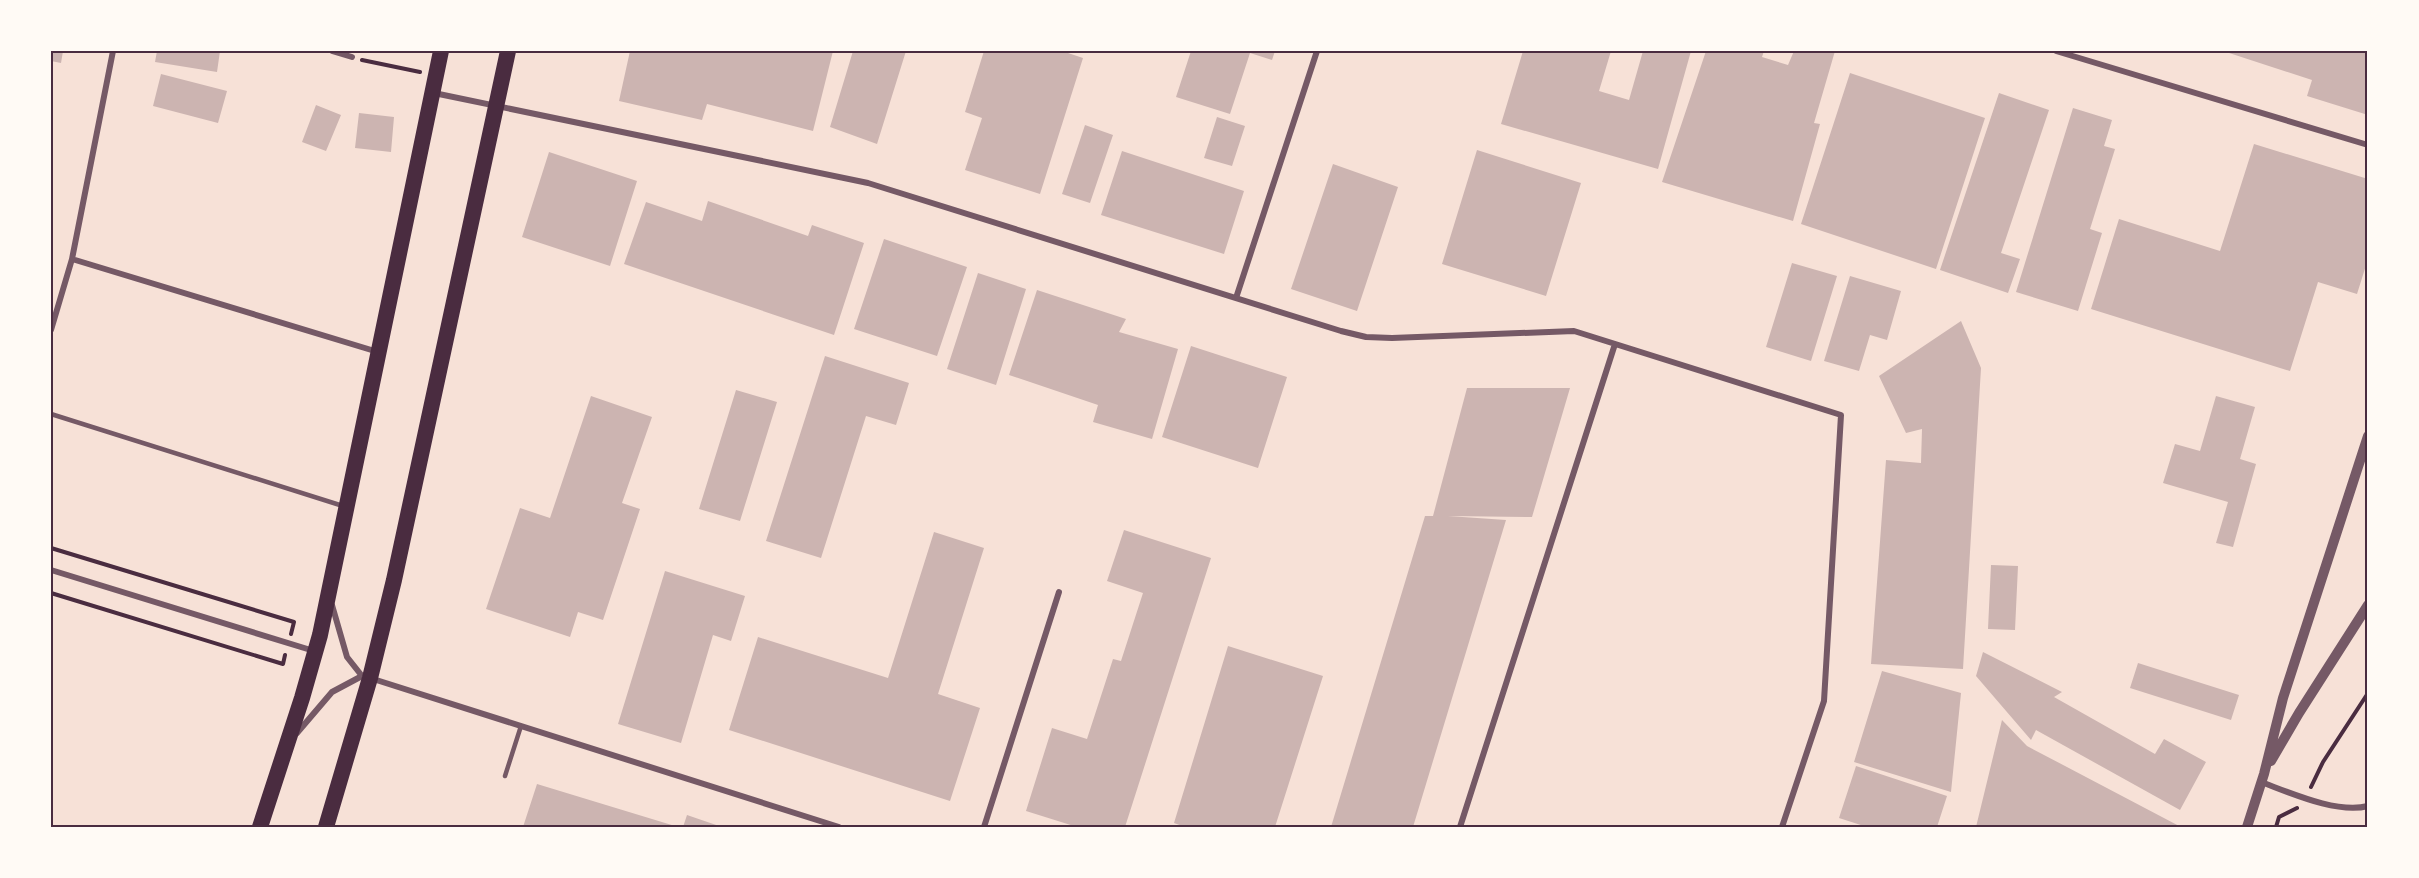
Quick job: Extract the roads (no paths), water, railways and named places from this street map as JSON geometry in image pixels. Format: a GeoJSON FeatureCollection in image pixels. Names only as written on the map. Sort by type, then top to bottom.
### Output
{"type":"FeatureCollection","features":[{"type":"Feature","properties":{"kind":"highway"},"geometry":{"type":"LineString","coordinates":[[260,827],[316,651],[441,51]]}},
{"type":"Feature","properties":{"kind":"highway"},"geometry":{"type":"LineString","coordinates":[[326,827],[394,580],[508,51]]}},
{"type":"Feature","properties":{"kind":"street"},"geometry":{"type":"LineString","coordinates":[[51,330],[72,260],[113,51]]}},
{"type":"Feature","properties":{"kind":"street"},"geometry":{"type":"LineString","coordinates":[[332,51],[352,57]]}},
{"type":"Feature","properties":{"kind":"street"},"geometry":{"type":"LineString","coordinates":[[1236,298],[1317,51]]}},
{"type":"Feature","properties":{"kind":"street"},"geometry":{"type":"LineString","coordinates":[[2056,51],[2368,145]]}},
{"type":"Feature","properties":{"kind":"street"},"geometry":{"type":"LineString","coordinates":[[431,93],[868,183],[1341,332],[1366,337],[1574,331],[1841,416],[1824,701],[1782,827]]}},
{"type":"Feature","properties":{"kind":"street"},"geometry":{"type":"LineString","coordinates":[[72,260],[378,352]]}},
{"type":"Feature","properties":{"kind":"street"},"geometry":{"type":"LineString","coordinates":[[1460,827],[1615,344]]}},
{"type":"Feature","properties":{"kind":"street"},"geometry":{"type":"LineString","coordinates":[[2247,827],[2283,698],[2368,436]]}},
{"type":"Feature","properties":{"kind":"street"},"geometry":{"type":"LineString","coordinates":[[51,570],[316,651]]}},
{"type":"Feature","properties":{"kind":"street"},"geometry":{"type":"LineString","coordinates":[[984,827],[1059,592]]}},
{"type":"Feature","properties":{"kind":"street"},"geometry":{"type":"LineString","coordinates":[[329,593],[344,649],[353,667],[366,677],[839,827]]}},
{"type":"Feature","properties":{"kind":"street"},"geometry":{"type":"LineString","coordinates":[[2262,778],[2299,713],[2368,605]]}},
{"type":"Feature","properties":{"kind":"street"},"geometry":{"type":"LineString","coordinates":[[288,742],[332,692],[366,677]]}},
{"type":"Feature","properties":{"kind":"street"},"geometry":{"type":"LineString","coordinates":[[2262,778],[2305,798],[2347,808],[2368,806]]}},
{"type":"Feature","properties":{"kind":"lane"},"geometry":{"type":"LineString","coordinates":[[51,414],[346,507]]}},
{"type":"Feature","properties":{"kind":"lane"},"geometry":{"type":"LineString","coordinates":[[505,776],[521,726]]}}]}
